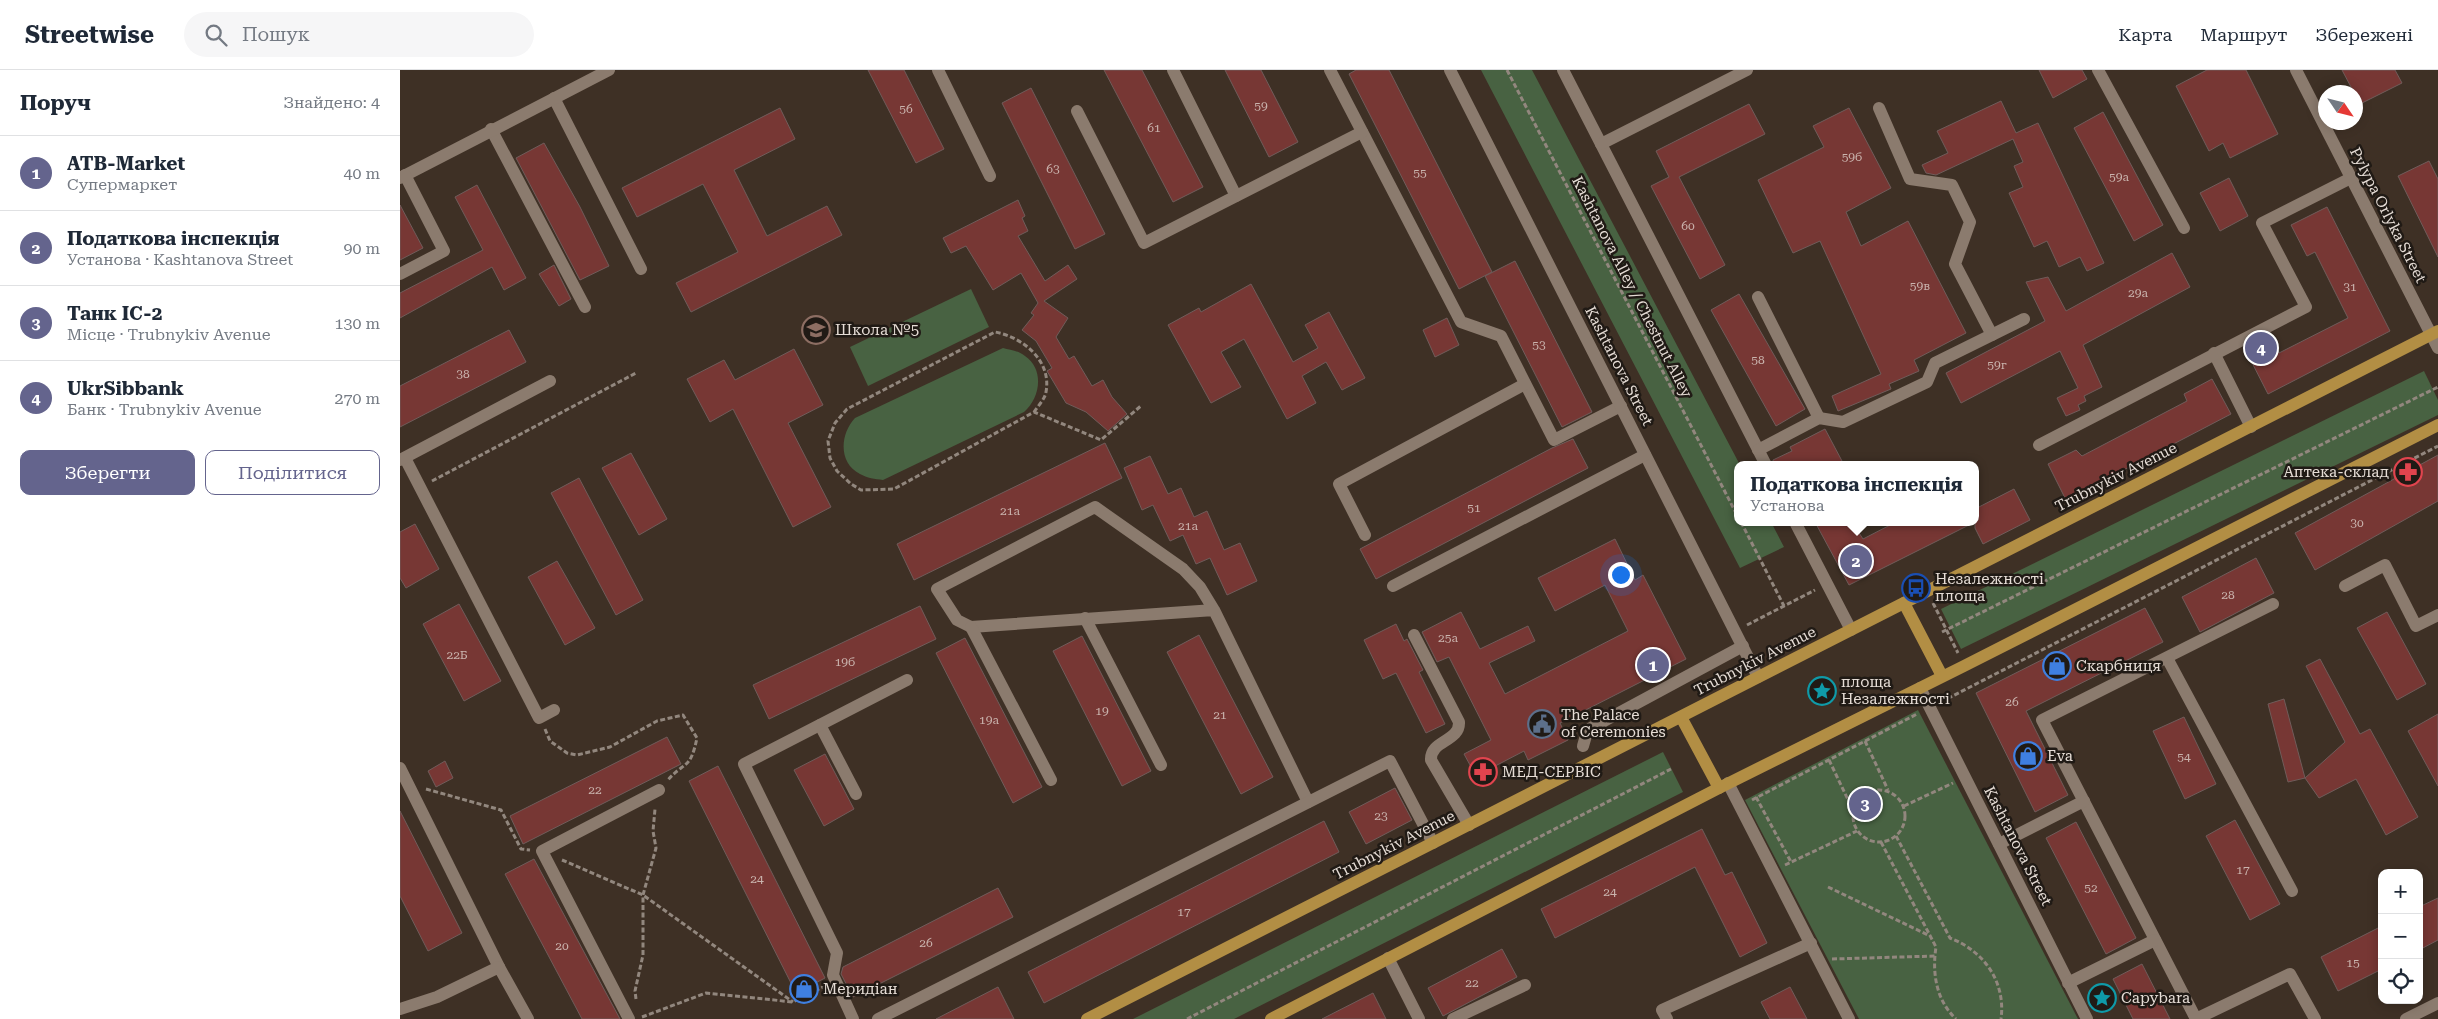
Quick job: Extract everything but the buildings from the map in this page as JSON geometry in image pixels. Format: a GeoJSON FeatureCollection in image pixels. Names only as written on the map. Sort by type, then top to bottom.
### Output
{"type":"FeatureCollection","features":[{"type":"Feature","properties":{"kind":"main road","name":"Trubnykiv Avenue"},"geometry":{"type":"LineString","coordinates":[[1087,1019],[2434,333]]}},
{"type":"Feature","properties":{"kind":"main road"},"geometry":{"type":"LineString","coordinates":[[1271,1019],[1723,785],[1964,666],[2438,426]]}},
{"type":"Feature","properties":{"kind":"main road"},"geometry":{"type":"LineString","coordinates":[[1904,603],[1942,676]]}},
{"type":"Feature","properties":{"kind":"main road"},"geometry":{"type":"LineString","coordinates":[[1681,717],[1723,785]]}},
{"type":"Feature","properties":{"kind":"street"},"geometry":{"type":"LineString","coordinates":[[400,274],[444,251],[403,176],[491,129],[609,70]]}},
{"type":"Feature","properties":{"kind":"street"},"geometry":{"type":"LineString","coordinates":[[938,70],[990,176]]}},
{"type":"Feature","properties":{"kind":"street"},"geometry":{"type":"LineString","coordinates":[[1173,70],[1236,196]]}},
{"type":"Feature","properties":{"kind":"street"},"geometry":{"type":"LineString","coordinates":[[1330,70],[1461,322],[1501,336],[1554,440],[1621,406]]}},
{"type":"Feature","properties":{"kind":"street","name":"Kashtanova Street"},"geometry":{"type":"LineString","coordinates":[[1450,70],[1758,677]]}},
{"type":"Feature","properties":{"kind":"street"},"geometry":{"type":"LineString","coordinates":[[1563,70],[1764,461]]}},
{"type":"Feature","properties":{"kind":"street"},"geometry":{"type":"LineString","coordinates":[[1601,144],[1747,70]]}},
{"type":"Feature","properties":{"kind":"street"},"geometry":{"type":"LineString","coordinates":[[2098,70],[2184,228]]}},
{"type":"Feature","properties":{"kind":"street","name":"Pylypa Orlyka Street"},"geometry":{"type":"LineString","coordinates":[[2296,70],[2434,333],[2438,348]]}},
{"type":"Feature","properties":{"kind":"street"},"geometry":{"type":"LineString","coordinates":[[554,98],[641,269]]}},
{"type":"Feature","properties":{"kind":"street"},"geometry":{"type":"LineString","coordinates":[[1879,108],[1910,178],[1952,185],[1970,222],[1955,264],[1992,335]]}},
{"type":"Feature","properties":{"kind":"street"},"geometry":{"type":"LineString","coordinates":[[1077,111],[1144,243],[1362,132]]}},
{"type":"Feature","properties":{"kind":"street"},"geometry":{"type":"LineString","coordinates":[[491,129],[585,307]]}},
{"type":"Feature","properties":{"kind":"street"},"geometry":{"type":"LineString","coordinates":[[2039,445],[2306,307],[2262,223],[2351,178]]}},
{"type":"Feature","properties":{"kind":"street"},"geometry":{"type":"LineString","coordinates":[[1758,297],[1820,418]]}},
{"type":"Feature","properties":{"kind":"street"},"geometry":{"type":"LineString","coordinates":[[1758,450],[1820,418],[1843,422],[1927,382],[1935,364],[2024,319]]}},
{"type":"Feature","properties":{"kind":"street"},"geometry":{"type":"LineString","coordinates":[[2214,353],[2250,426]]}},
{"type":"Feature","properties":{"kind":"street"},"geometry":{"type":"LineString","coordinates":[[550,381],[402,459],[420,487],[539,718],[554,710]]}},
{"type":"Feature","properties":{"kind":"street"},"geometry":{"type":"LineString","coordinates":[[1364,535],[1339,484],[1525,384]]}},
{"type":"Feature","properties":{"kind":"street"},"geometry":{"type":"LineString","coordinates":[[1393,586],[1645,454]]}},
{"type":"Feature","properties":{"kind":"street"},"geometry":{"type":"LineString","coordinates":[[1214,610],[970,627],[957,620],[937,589],[1095,507],[1182,570],[1200,587],[1214,610],[1308,802]]}},
{"type":"Feature","properties":{"kind":"street"},"geometry":{"type":"LineString","coordinates":[[1797,526],[1851,630]]}},
{"type":"Feature","properties":{"kind":"street"},"geometry":{"type":"LineString","coordinates":[[2345,586],[2385,565],[2416,626],[2438,615]]}},
{"type":"Feature","properties":{"kind":"street"},"geometry":{"type":"LineString","coordinates":[[2273,604],[2042,720],[2196,1019],[2290,974],[2315,1019]]}},
{"type":"Feature","properties":{"kind":"street"},"geometry":{"type":"LineString","coordinates":[[1085,618],[1161,765]]}},
{"type":"Feature","properties":{"kind":"street"},"geometry":{"type":"LineString","coordinates":[[970,627],[1051,780]]}},
{"type":"Feature","properties":{"kind":"street"},"geometry":{"type":"LineString","coordinates":[[1414,635],[1459,722],[1459,730],[1436,747],[1431,753],[1431,760],[1469,825]]}},
{"type":"Feature","properties":{"kind":"street"},"geometry":{"type":"LineString","coordinates":[[1583,746],[1586,732],[1591,728],[1743,646]]}},
{"type":"Feature","properties":{"kind":"street"},"geometry":{"type":"LineString","coordinates":[[2167,658],[2292,891]]}},
{"type":"Feature","properties":{"kind":"street"},"geometry":{"type":"LineString","coordinates":[[853,1019],[832,975],[837,953],[744,764],[907,680]]}},
{"type":"Feature","properties":{"kind":"street","name":"Kashtanova Street"},"geometry":{"type":"LineString","coordinates":[[1920,688],[2087,1019]]}},
{"type":"Feature","properties":{"kind":"street"},"geometry":{"type":"LineString","coordinates":[[820,724],[856,794]]}},
{"type":"Feature","properties":{"kind":"street"},"geometry":{"type":"LineString","coordinates":[[878,1019],[1390,761],[1433,843]]}},
{"type":"Feature","properties":{"kind":"street"},"geometry":{"type":"LineString","coordinates":[[400,768],[499,967],[528,1019]]}},
{"type":"Feature","properties":{"kind":"street"},"geometry":{"type":"LineString","coordinates":[[1723,785],[1740,806],[1849,1019]]}},
{"type":"Feature","properties":{"kind":"street"},"geometry":{"type":"LineString","coordinates":[[629,1019],[542,851],[659,790]]}},
{"type":"Feature","properties":{"kind":"street"},"geometry":{"type":"LineString","coordinates":[[1999,844],[2084,801]]}},
{"type":"Feature","properties":{"kind":"street"},"geometry":{"type":"LineString","coordinates":[[2068,983],[2155,940]]}},
{"type":"Feature","properties":{"kind":"street"},"geometry":{"type":"LineString","coordinates":[[1667,1019],[1662,1010],[1811,943]]}},
{"type":"Feature","properties":{"kind":"street"},"geometry":{"type":"LineString","coordinates":[[1388,958],[1418,1018]]}},
{"type":"Feature","properties":{"kind":"street"},"geometry":{"type":"LineString","coordinates":[[400,1009],[437,997],[499,967]]}},
{"type":"Feature","properties":{"kind":"street"},"geometry":{"type":"LineString","coordinates":[[1453,1019],[1526,985]]}},
{"type":"Feature","properties":{"kind":"street"},"geometry":{"type":"LineString","coordinates":[[2406,1019],[2438,1003]]}},
{"type":"Feature","properties":{"kind":"path","name":"Kashtanova Alley / Chestnut Alley"},"geometry":{"type":"LineString","coordinates":[[1507,70],[1734,509]]}},
{"type":"Feature","properties":{"kind":"path"},"geometry":{"type":"LineString","coordinates":[[995,332],[1012,335],[1030,348],[1041,363],[1046,377],[1046,393],[1034,412],[894,489],[861,490],[851,484],[837,470],[830,458],[828,441],[835,423],[847,409],[995,332]]}},
{"type":"Feature","properties":{"kind":"path"},"geometry":{"type":"LineString","coordinates":[[420,487],[636,373]]}},
{"type":"Feature","properties":{"kind":"path"},"geometry":{"type":"LineString","coordinates":[[1944,631],[2438,388]]}},
{"type":"Feature","properties":{"kind":"path"},"geometry":{"type":"LineString","coordinates":[[1034,412],[1101,440],[1142,406]]}},
{"type":"Feature","properties":{"kind":"path"},"geometry":{"type":"LineString","coordinates":[[1740,806],[2438,446]]}},
{"type":"Feature","properties":{"kind":"path"},"geometry":{"type":"LineString","coordinates":[[1743,526],[1784,606]]}},
{"type":"Feature","properties":{"kind":"path"},"geometry":{"type":"LineString","coordinates":[[1735,631],[1827,584]]}},
{"type":"Feature","properties":{"kind":"path"},"geometry":{"type":"LineString","coordinates":[[1927,592],[1944,631],[1974,685]]}},
{"type":"Feature","properties":{"kind":"path"},"geometry":{"type":"LineString","coordinates":[[1866,741],[1888,790]]}},
{"type":"Feature","properties":{"kind":"path"},"geometry":{"type":"LineString","coordinates":[[1829,760],[1853,810]]}},
{"type":"Feature","properties":{"kind":"path"},"geometry":{"type":"LineString","coordinates":[[1187,1019],[1671,768]]}},
{"type":"Feature","properties":{"kind":"path"},"geometry":{"type":"LineString","coordinates":[[1904,806],[1952,784],[1961,768]]}},
{"type":"Feature","properties":{"kind":"path"},"geometry":{"type":"LineString","coordinates":[[408,785],[501,810],[521,849],[542,851],[643,895],[793,1002]]}},
{"type":"Feature","properties":{"kind":"path"},"geometry":{"type":"LineString","coordinates":[[1874,789],[1888,790],[1900,798],[1904,806],[1904,825],[1896,836],[1881,842],[1872,842],[1857,831],[1853,823],[1853,810],[1856,801],[1864,793],[1874,789]]}},
{"type":"Feature","properties":{"kind":"path"},"geometry":{"type":"LineString","coordinates":[[1756,797],[1791,862]]}},
{"type":"Feature","properties":{"kind":"path"},"geometry":{"type":"LineString","coordinates":[[1773,870],[1857,831]]}},
{"type":"Feature","properties":{"kind":"path"},"geometry":{"type":"LineString","coordinates":[[1896,836],[1950,938],[1972,949],[1992,972],[2000,990],[2001,1019]]}},
{"type":"Feature","properties":{"kind":"path"},"geometry":{"type":"LineString","coordinates":[[1881,842],[1936,947],[1934,971],[1939,994],[1956,1019]]}},
{"type":"Feature","properties":{"kind":"path"},"geometry":{"type":"LineString","coordinates":[[1828,887],[1930,937]]}},
{"type":"Feature","properties":{"kind":"path"},"geometry":{"type":"LineString","coordinates":[[1819,960],[1934,956]]}},
{"type":"Feature","properties":{"kind":"path"},"geometry":{"type":"LineString","coordinates":[[637,1019],[706,993],[793,1002],[835,981]]}},
{"type":"Feature","properties":{"kind":"green space"},"geometry":{"type":"Polygon","coordinates":[[[1481,70],[1532,70],[1738,461],[1734,461],[1734,526],[1773,526],[1784,547],[1740,568],[1481,70]]]}},
{"type":"Feature","properties":{"kind":"green space"},"geometry":{"type":"Polygon","coordinates":[[[971,289],[989,327],[868,386],[850,347],[971,289]]]}},
{"type":"Feature","properties":{"kind":"green space"},"geometry":{"type":"Polygon","coordinates":[[[1003,348],[1023,354],[1036,369],[1038,376],[1037,392],[1024,412],[883,480],[863,475],[853,469],[848,463],[845,456],[844,440],[846,432],[855,418],[1003,348]]]}},
{"type":"Feature","properties":{"kind":"green space"},"geometry":{"type":"Polygon","coordinates":[[[2424,371],[2438,400],[2438,415],[1961,649],[1941,609],[2424,371]]]}},
{"type":"Feature","properties":{"kind":"green space"},"geometry":{"type":"Polygon","coordinates":[[[1918,710],[2078,1019],[1859,1019],[1745,800],[1918,710]]]}},
{"type":"Feature","properties":{"kind":"green space"},"geometry":{"type":"Polygon","coordinates":[[[1663,752],[1683,792],[1234,1019],[1133,1019],[1663,752]]]}},
{"type":"Feature","properties":{"kind":"place","name":"Школа №5"},"geometry":{"type":"Point","coordinates":[816,330]}},
{"type":"Feature","properties":{"kind":"place","name":"UkrSibbank"},"geometry":{"type":"Point","coordinates":[2261,348]}},
{"type":"Feature","properties":{"kind":"place","name":"Аптека-склад"},"geometry":{"type":"Point","coordinates":[2408,472]}},
{"type":"Feature","properties":{"kind":"place","name":"Податкова інспекція"},"geometry":{"type":"Point","coordinates":[1856,561]}},
{"type":"Feature","properties":{"kind":"place","name":"Незалежності площа"},"geometry":{"type":"Point","coordinates":[1916,588]}},
{"type":"Feature","properties":{"kind":"place","name":"ATB-Market"},"geometry":{"type":"Point","coordinates":[1653,665]}},
{"type":"Feature","properties":{"kind":"place","name":"Скарбниця"},"geometry":{"type":"Point","coordinates":[2057,666]}},
{"type":"Feature","properties":{"kind":"place","name":"площа Незалежності"},"geometry":{"type":"Point","coordinates":[1822,691]}},
{"type":"Feature","properties":{"kind":"place","name":"The Palace of Ceremonies"},"geometry":{"type":"Point","coordinates":[1542,724]}},
{"type":"Feature","properties":{"kind":"place","name":"Eva"},"geometry":{"type":"Point","coordinates":[2028,756]}},
{"type":"Feature","properties":{"kind":"place","name":"МЕД-СЕРВІС"},"geometry":{"type":"Point","coordinates":[1483,772]}},
{"type":"Feature","properties":{"kind":"place","name":"Танк ІС-2"},"geometry":{"type":"Point","coordinates":[1865,804]}},
{"type":"Feature","properties":{"kind":"place","name":"Меридіан"},"geometry":{"type":"Point","coordinates":[804,989]}},
{"type":"Feature","properties":{"kind":"place","name":"Capybara"},"geometry":{"type":"Point","coordinates":[2102,998]}}]}
